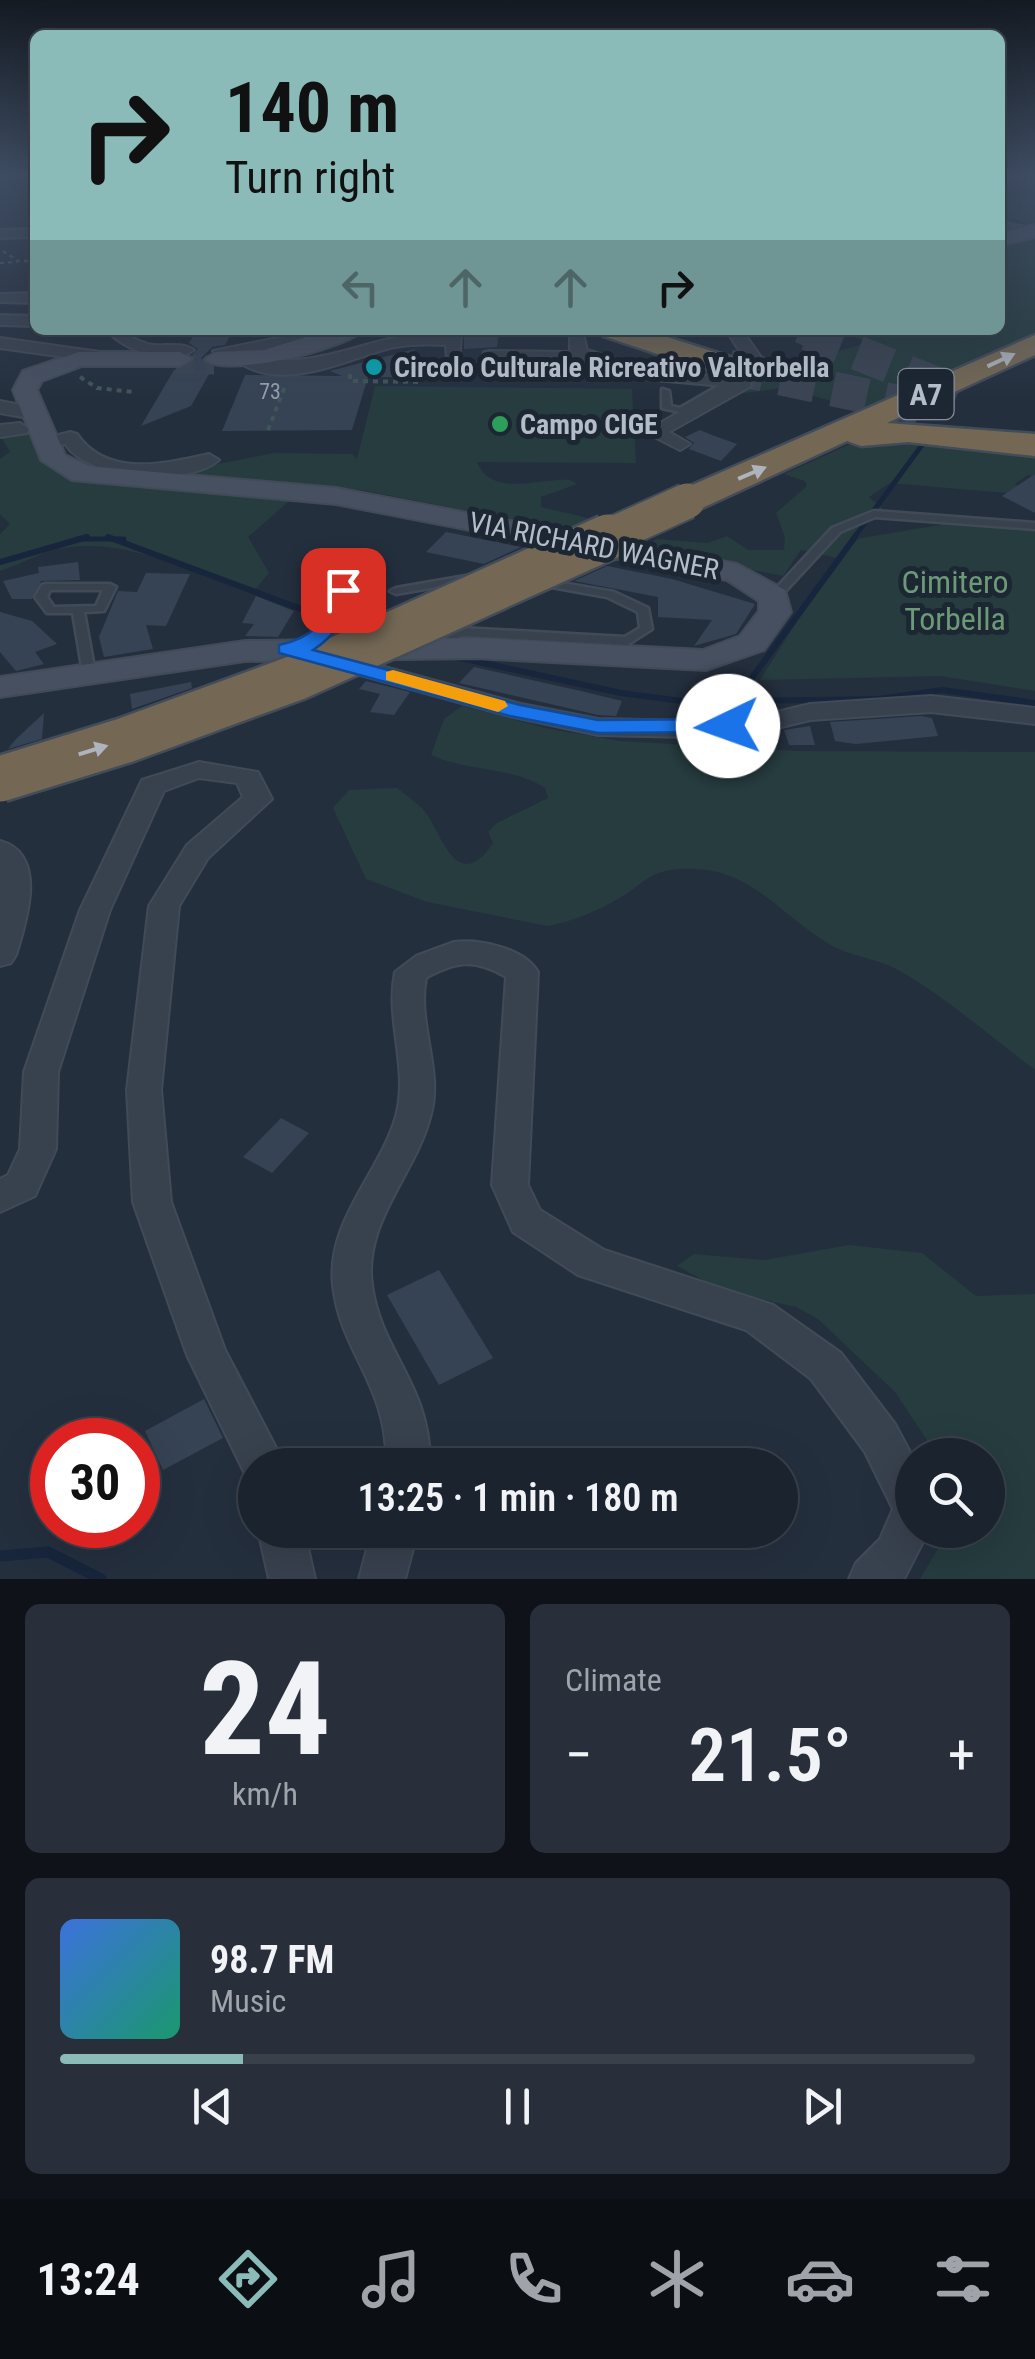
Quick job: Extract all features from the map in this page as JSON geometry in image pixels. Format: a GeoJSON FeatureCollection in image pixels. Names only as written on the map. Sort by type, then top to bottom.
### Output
{"type":"FeatureCollection","features":[{"type":"Feature","properties":{"kind":"highway"},"geometry":{"type":"LineString","coordinates":[[629,335],[739,372]]}},
{"type":"Feature","properties":{"kind":"highway","name":"A7"},"geometry":{"type":"LineString","coordinates":[[0,779],[126,740],[298,677],[1035,344]]}},
{"type":"Feature","properties":{"kind":"highway"},"geometry":{"type":"LineString","coordinates":[[924,408],[1035,432]]}},
{"type":"Feature","properties":{"kind":"highway"},"geometry":{"type":"LineString","coordinates":[[817,445],[908,432],[1035,445]]}},
{"type":"Feature","properties":{"kind":"street"},"geometry":{"type":"LineString","coordinates":[[3,298],[30,298]]}},
{"type":"Feature","properties":{"kind":"street"},"geometry":{"type":"LineString","coordinates":[[0,320],[30,321]]}},
{"type":"Feature","properties":{"kind":"street"},"geometry":{"type":"LineString","coordinates":[[245,360],[335,335]]}},
{"type":"Feature","properties":{"kind":"street"},"geometry":{"type":"LineString","coordinates":[[576,335],[576,349],[587,357]]}},
{"type":"Feature","properties":{"kind":"street"},"geometry":{"type":"LineString","coordinates":[[735,335],[739,372]]}},
{"type":"Feature","properties":{"kind":"street"},"geometry":{"type":"LineString","coordinates":[[217,360],[301,338],[312,342]]}},
{"type":"Feature","properties":{"kind":"street"},"geometry":{"type":"LineString","coordinates":[[217,360],[327,366],[406,340],[488,368],[490,356],[587,357],[644,374],[761,372],[654,432],[680,444]]}},
{"type":"Feature","properties":{"kind":"street"},"geometry":{"type":"LineString","coordinates":[[9,344],[107,344],[178,360]]}},
{"type":"Feature","properties":{"kind":"street"},"geometry":{"type":"LineString","coordinates":[[9,344],[36,352],[52,366]]}},
{"type":"Feature","properties":{"kind":"street"},"geometry":{"type":"LineString","coordinates":[[37,429],[26,384],[52,366],[107,344]]}},
{"type":"Feature","properties":{"kind":"street"},"geometry":{"type":"LineString","coordinates":[[0,407],[84,458],[115,467],[155,468],[209,460]]}},
{"type":"Feature","properties":{"kind":"street","name":"VIA RICHARD WAGNER"},"geometry":{"type":"LineString","coordinates":[[37,429],[58,464],[91,476],[232,484],[336,496],[737,573],[774,597]]}},
{"type":"Feature","properties":{"kind":"street"},"geometry":{"type":"LineString","coordinates":[[0,687],[305,642],[402,647],[449,642],[706,660],[752,643],[775,612],[774,597]]}},
{"type":"Feature","properties":{"kind":"street"},"geometry":{"type":"LineString","coordinates":[[305,642],[518,711],[598,727],[690,729],[765,723],[810,712],[931,704],[1035,716]]}},
{"type":"Feature","properties":{"kind":"street"},"geometry":{"type":"LineString","coordinates":[[0,1196],[22,1184],[38,1149],[41,1072],[95,910],[152,786],[194,768],[225,769],[248,778],[258,799],[197,852],[164,906],[144,1090],[152,1202],[207,1355],[255,1448]]}},
{"type":"Feature","properties":{"kind":"street"},"geometry":{"type":"LineString","coordinates":[[0,850],[11,861],[17,880],[17,904],[0,954]]}},
{"type":"Feature","properties":{"kind":"street"},"geometry":{"type":"LineString","coordinates":[[408,1448],[408,1428],[352,1288],[351,1252],[410,1126],[419,1092],[417,1060],[403,999],[411,972],[448,951],[488,952],[522,972],[510,1185],[526,1221],[592,1263],[758,1316],[826,1366],[880,1438],[895,1467]]}},
{"type":"Feature","properties":{"kind":"street"},"geometry":{"type":"LineString","coordinates":[[285,1548],[292,1579]]}},
{"type":"Feature","properties":{"kind":"street"},"geometry":{"type":"LineString","coordinates":[[382,1579],[391,1548]]}},
{"type":"Feature","properties":{"kind":"street"},"geometry":{"type":"LineString","coordinates":[[872,1579],[899,1548]]}},
{"type":"Feature","properties":{"kind":"lane"},"geometry":{"type":"LineString","coordinates":[[664,391],[667,408],[681,410],[739,372]]}},
{"type":"Feature","properties":{"kind":"lane"},"geometry":{"type":"LineString","coordinates":[[774,597],[836,530],[874,514],[1035,526]]}},
{"type":"Feature","properties":{"kind":"lane"},"geometry":{"type":"LineString","coordinates":[[305,642],[339,611],[343,590],[338,560]]}},
{"type":"Feature","properties":{"kind":"lane"},"geometry":{"type":"LineString","coordinates":[[396,592],[488,576],[584,588],[638,605],[648,624],[644,632],[627,641],[449,642],[464,612],[438,586]]}},
{"type":"Feature","properties":{"kind":"lane"},"geometry":{"type":"LineString","coordinates":[[110,587],[100,609],[78,610],[51,610],[41,597],[46,588],[110,587]]}},
{"type":"Feature","properties":{"kind":"lane"},"geometry":{"type":"LineString","coordinates":[[78,610],[89,673]]}},
{"type":"Feature","properties":{"kind":"path"},"geometry":{"type":"LineString","coordinates":[[1,251],[18,261]]}},
{"type":"Feature","properties":{"kind":"path"},"geometry":{"type":"LineString","coordinates":[[0,263],[30,261]]}},
{"type":"Feature","properties":{"kind":"path"},"geometry":{"type":"LineString","coordinates":[[347,374],[352,374],[350,381],[422,382],[427,359]]}},
{"type":"Feature","properties":{"kind":"path"},"geometry":{"type":"LineString","coordinates":[[52,366],[98,388],[133,392]]}},
{"type":"Feature","properties":{"kind":"path"},"geometry":{"type":"LineString","coordinates":[[268,430],[292,367]]}},
{"type":"Feature","properties":{"kind":"green space"},"geometry":{"type":"Polygon","coordinates":[[[1005,251],[1035,251],[1035,335],[867,411],[785,388],[728,395],[772,371],[866,343],[851,335],[1005,335],[1005,251]]]}},
{"type":"Feature","properties":{"kind":"green space"},"geometry":{"type":"Polygon","coordinates":[[[375,386],[632,389],[636,463],[477,462],[484,473],[505,483],[570,480],[577,484],[541,497],[541,507],[626,527],[594,536],[362,490],[167,474],[274,453],[352,454],[357,459],[375,386]]]}},
{"type":"Feature","properties":{"kind":"green space"},"geometry":{"type":"Polygon","coordinates":[[[28,433],[49,467],[87,482],[295,496],[248,537],[269,573],[253,592],[132,551],[82,546],[51,551],[0,571],[0,534],[10,524],[0,514],[0,459],[10,452],[0,435],[28,433]]]}},
{"type":"Feature","properties":{"kind":"green space","name":"Cimitero Torbella"},"geometry":{"type":"Polygon","coordinates":[[[888,437],[1035,455],[1035,477],[1028,475],[1015,484],[1031,495],[890,483],[869,497],[891,516],[866,522],[850,540],[951,523],[1035,529],[1035,691],[940,676],[760,680],[837,558],[801,550],[783,576],[646,549],[656,539],[707,543],[727,536],[748,550],[784,550],[785,537],[776,513],[807,486],[805,481],[784,474],[857,441],[888,437]]]}},
{"type":"Feature","properties":{"kind":"green space"},"geometry":{"type":"Polygon","coordinates":[[[462,706],[550,729],[620,741],[795,751],[1035,752],[1035,1070],[917,982],[891,967],[829,944],[757,890],[719,872],[662,872],[602,908],[547,926],[427,902],[366,879],[333,808],[349,790],[397,788],[425,812],[453,857],[471,864],[493,843],[488,832],[497,823],[548,798],[545,788],[532,781],[431,755],[444,719],[462,706]]]}},
{"type":"Feature","properties":{"kind":"green space"},"geometry":{"type":"Polygon","coordinates":[[[849,1245],[922,1253],[976,1296],[1035,1294],[1035,1579],[920,1579],[938,1548],[1005,1548],[1005,1438],[926,1438],[895,1392],[818,1319],[796,1307],[721,1290],[677,1266],[694,1254],[765,1260],[849,1245]]]}},
{"type":"Feature","properties":{"kind":"building"},"geometry":{"type":"Polygon","coordinates":[[[194,335],[230,335],[225,345],[212,347],[201,358],[213,367],[191,406],[141,426],[174,370],[196,360],[192,355],[198,349],[189,343],[194,335]]]}},
{"type":"Feature","properties":{"kind":"building"},"geometry":{"type":"Polygon","coordinates":[[[464,335],[498,335],[497,347],[464,349],[464,335]]]}},
{"type":"Feature","properties":{"kind":"building"},"geometry":{"type":"Polygon","coordinates":[[[415,349],[407,377],[368,377],[352,430],[222,431],[245,375],[342,376],[330,371],[415,349]]]}},
{"type":"Feature","properties":{"kind":"building"},"geometry":{"type":"Polygon","coordinates":[[[700,430],[737,444],[721,461],[689,449],[694,443],[685,437],[700,430]]]}},
{"type":"Feature","properties":{"kind":"building"},"geometry":{"type":"Polygon","coordinates":[[[1035,474],[1035,513],[1002,496],[1035,474]]]}},
{"type":"Feature","properties":{"kind":"building"},"geometry":{"type":"Polygon","coordinates":[[[446,532],[521,547],[484,564],[426,552],[446,532]]]}},
{"type":"Feature","properties":{"kind":"building"},"geometry":{"type":"Polygon","coordinates":[[[78,562],[80,580],[41,581],[32,599],[12,599],[3,581],[39,573],[38,567],[78,562]]]}},
{"type":"Feature","properties":{"kind":"building"},"geometry":{"type":"Polygon","coordinates":[[[607,566],[672,579],[755,604],[736,634],[694,646],[712,620],[658,617],[658,597],[574,581],[607,566]]]}},
{"type":"Feature","properties":{"kind":"building"},"geometry":{"type":"Polygon","coordinates":[[[146,573],[190,574],[166,626],[146,625],[153,649],[104,657],[99,637],[118,591],[137,592],[146,573]]]}},
{"type":"Feature","properties":{"kind":"building"},"geometry":{"type":"Polygon","coordinates":[[[256,596],[294,611],[278,637],[245,636],[254,624],[242,623],[256,596]]]}},
{"type":"Feature","properties":{"kind":"building"},"geometry":{"type":"Polygon","coordinates":[[[0,612],[32,621],[57,644],[35,652],[44,664],[16,671],[0,652],[0,612]]]}},
{"type":"Feature","properties":{"kind":"building"},"geometry":{"type":"Polygon","coordinates":[[[474,667],[622,701],[616,716],[598,715],[459,683],[474,667]]]}},
{"type":"Feature","properties":{"kind":"building"},"geometry":{"type":"Polygon","coordinates":[[[366,681],[410,692],[394,715],[370,712],[380,694],[359,689],[366,681]]]}},
{"type":"Feature","properties":{"kind":"building"},"geometry":{"type":"Polygon","coordinates":[[[191,682],[192,688],[132,709],[130,694],[191,682]]]}},
{"type":"Feature","properties":{"kind":"building"},"geometry":{"type":"Polygon","coordinates":[[[44,713],[42,739],[8,749],[15,740],[44,713]]]}},
{"type":"Feature","properties":{"kind":"building"},"geometry":{"type":"Polygon","coordinates":[[[932,718],[938,736],[856,744],[835,741],[830,722],[932,718]]]}},
{"type":"Feature","properties":{"kind":"building"},"geometry":{"type":"Polygon","coordinates":[[[810,726],[815,745],[789,745],[784,730],[810,726]]]}},
{"type":"Feature","properties":{"kind":"building"},"geometry":{"type":"Polygon","coordinates":[[[281,1118],[309,1133],[272,1173],[243,1157],[281,1118]]]}},
{"type":"Feature","properties":{"kind":"building"},"geometry":{"type":"Polygon","coordinates":[[[439,1270],[493,1358],[439,1385],[387,1295],[439,1270]]]}},
{"type":"Feature","properties":{"kind":"building"},"geometry":{"type":"Polygon","coordinates":[[[204,1399],[223,1438],[163,1470],[160,1423],[204,1399]]]}},
{"type":"Feature","properties":{"kind":"waterway"},"geometry":{"type":"LineString","coordinates":[[853,539],[922,445]]}},
{"type":"Feature","properties":{"kind":"waterway"},"geometry":{"type":"LineString","coordinates":[[80,539],[87,537]]}},
{"type":"Feature","properties":{"kind":"waterway"},"geometry":{"type":"LineString","coordinates":[[108,537],[113,539]]}},
{"type":"Feature","properties":{"kind":"waterway"},"geometry":{"type":"LineString","coordinates":[[735,701],[855,537]]}},
{"type":"Feature","properties":{"kind":"waterway"},"geometry":{"type":"LineString","coordinates":[[0,562],[80,539]]}},
{"type":"Feature","properties":{"kind":"waterway"},"geometry":{"type":"LineString","coordinates":[[80,539],[113,539]]}},
{"type":"Feature","properties":{"kind":"waterway"},"geometry":{"type":"LineString","coordinates":[[113,539],[124,539]]}},
{"type":"Feature","properties":{"kind":"waterway"},"geometry":{"type":"LineString","coordinates":[[113,539],[360,631]]}},
{"type":"Feature","properties":{"kind":"waterway"},"geometry":{"type":"LineString","coordinates":[[451,656],[621,693],[689,702],[879,699],[942,690],[1035,703]]}},
{"type":"Feature","properties":{"kind":"waterway"},"geometry":{"type":"LineString","coordinates":[[0,1556],[48,1552],[101,1579]]}},
{"type":"Feature","properties":{"kind":"tunnel"},"geometry":{"type":"LineString","coordinates":[[813,335],[958,393]]}},
{"type":"Feature","properties":{"kind":"tunnel"},"geometry":{"type":"LineString","coordinates":[[176,365],[214,365]]}},
{"type":"Feature","properties":{"kind":"tunnel"},"geometry":{"type":"LineString","coordinates":[[729,367],[924,408]]}},
{"type":"Feature","properties":{"kind":"slow traffic"},"geometry":{"type":"LineString","coordinates":[[393,676],[498,706]]}},
{"type":"Feature","properties":{"kind":"place","name":"Circolo Culturale Ricreativo Valtorbella"},"geometry":{"type":"Point","coordinates":[374,367]}},
{"type":"Feature","properties":{"kind":"place","name":"Campo CIGE"},"geometry":{"type":"Point","coordinates":[500,424]}},
{"type":"Feature","properties":{"kind":"route"},"geometry":{"type":"LineString","coordinates":[[343,590],[339,611],[328,628],[302,649],[286,649],[518,711],[598,727],[728,726]]}}]}
